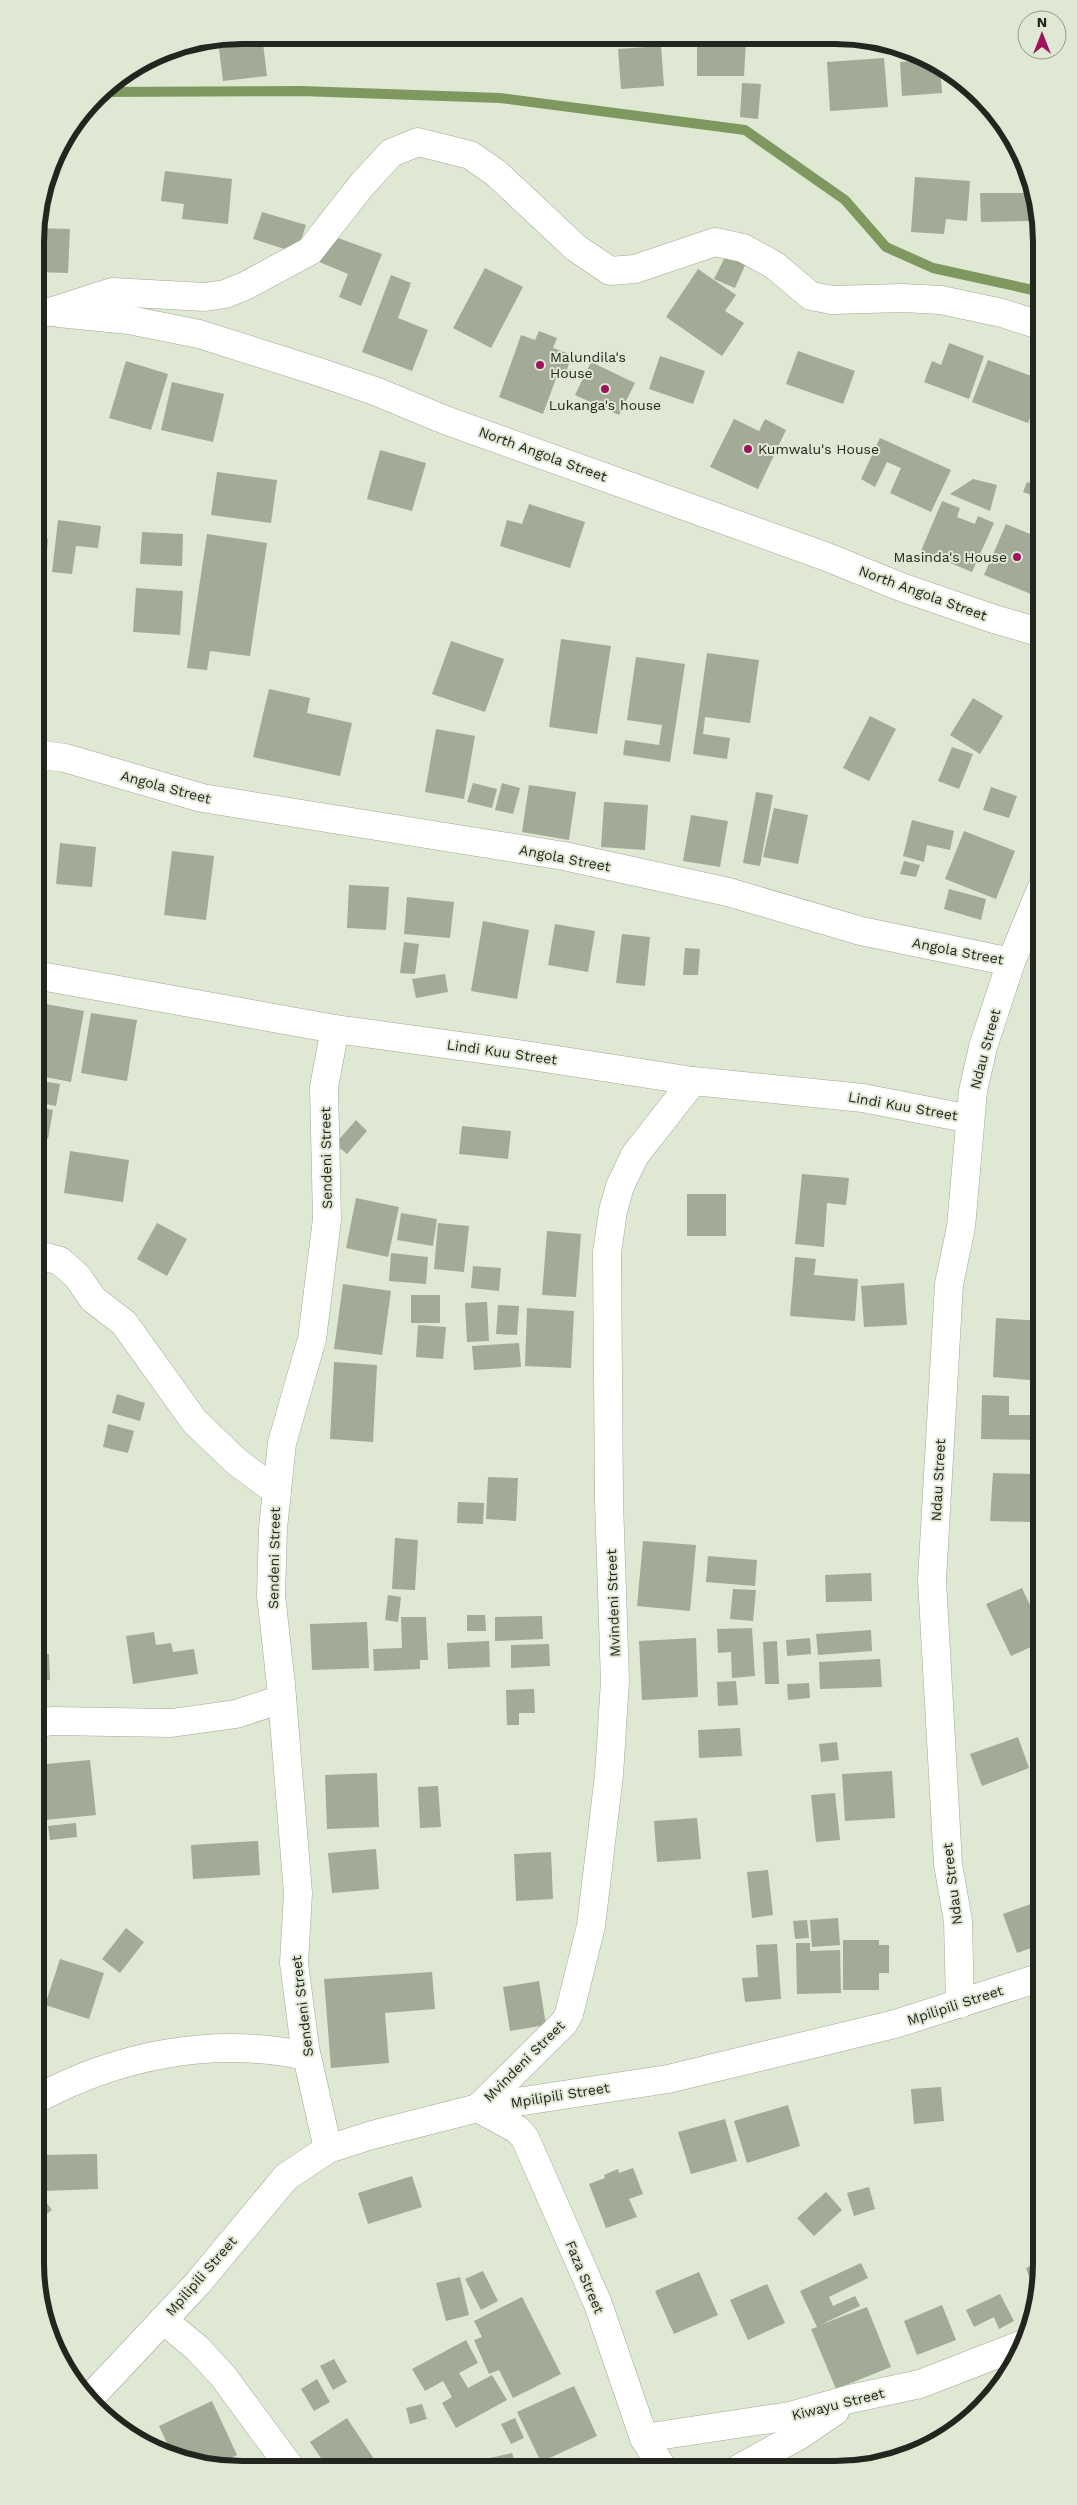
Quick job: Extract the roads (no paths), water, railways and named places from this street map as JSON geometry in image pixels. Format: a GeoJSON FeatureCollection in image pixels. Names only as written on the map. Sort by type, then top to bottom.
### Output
{"type":"FeatureCollection","features":[{"type":"Feature","properties":{"kind":"street"},"geometry":{"type":"LineString","coordinates":[[44,312],[112,292],[205,297],[225,294],[245,286],[310,251],[360,186],[392,153],[418,142],[470,155],[496,172],[576,248],[610,270],[635,269],[715,242],[743,248],[767,261],[812,296],[832,300],[902,298],[941,300],[1002,313],[1033,323]]}},
{"type":"Feature","properties":{"kind":"street","name":"North Angola Street"},"geometry":{"type":"LineString","coordinates":[[44,312],[129,320],[199,334],[316,371],[375,391],[445,420],[828,557],[901,587],[1033,630]]}},
{"type":"Feature","properties":{"kind":"street","name":"Angola Street"},"geometry":{"type":"LineString","coordinates":[[44,755],[65,758],[202,798],[564,856],[728,892],[861,932],[1011,962],[1033,909]]}},
{"type":"Feature","properties":{"kind":"street","name":"Ndau Street"},"geometry":{"type":"LineString","coordinates":[[960,2004],[958,1921],[948,1864],[932,1580],[950,1284],[966,1192],[973,1091],[983,1047],[1011,962]]}},
{"type":"Feature","properties":{"kind":"street","name":"Lindi Kuu Street"},"geometry":{"type":"LineString","coordinates":[[44,977],[335,1029],[525,1054],[693,1081],[863,1098],[970,1118]]}},
{"type":"Feature","properties":{"kind":"street","name":"Sendeni Street"},"geometry":{"type":"LineString","coordinates":[[328,2149],[306,2056],[294,1963],[298,1893],[282,1699],[271,1595],[273,1528],[282,1443],[312,1339],[327,1219],[324,1087],[335,1029]]}},
{"type":"Feature","properties":{"kind":"street","name":"Mvindeni Street"},"geometry":{"type":"LineString","coordinates":[[478,2108],[564,2023],[569,2014],[591,1926],[610,1775],[615,1681],[610,1501],[607,1253],[613,1211],[620,1186],[635,1155],[693,1081]]}},
{"type":"Feature","properties":{"kind":"street"},"geometry":{"type":"LineString","coordinates":[[44,1257],[60,1261],[77,1276],[93,1299],[124,1324],[195,1422],[238,1462],[277,1492]]}},
{"type":"Feature","properties":{"kind":"street"},"geometry":{"type":"LineString","coordinates":[[44,1722],[171,1723],[236,1714],[282,1699]]}},
{"type":"Feature","properties":{"kind":"street","name":"Mpilipili Street"},"geometry":{"type":"LineString","coordinates":[[93,2394],[198,2283],[286,2176],[328,2149],[372,2135],[478,2108],[668,2078],[895,2024],[1033,1980]]}},
{"type":"Feature","properties":{"kind":"street"},"geometry":{"type":"LineString","coordinates":[[44,2095],[67,2082],[119,2064],[167,2052],[222,2049],[280,2050],[306,2056]]}},
{"type":"Feature","properties":{"kind":"street","name":"Faza Street"},"geometry":{"type":"LineString","coordinates":[[478,2108],[518,2130],[525,2138],[598,2304],[644,2438],[659,2461]]}},
{"type":"Feature","properties":{"kind":"street"},"geometry":{"type":"LineString","coordinates":[[164,2320],[197,2348],[223,2376],[286,2461]]}},
{"type":"Feature","properties":{"kind":"street","name":"Kiwayu Street"},"geometry":{"type":"LineString","coordinates":[[644,2438],[790,2416],[850,2399],[920,2384],[1014,2347]]}},
{"type":"Feature","properties":{"kind":"street"},"geometry":{"type":"LineString","coordinates":[[753,2461],[800,2435],[834,2413],[850,2399]]}},
{"type":"Feature","properties":{"kind":"waterway"},"geometry":{"type":"LineString","coordinates":[[112,92],[301,91],[500,98],[745,130],[845,200],[886,247],[933,268],[1033,290]]}},
{"type":"Feature","properties":{"kind":"place","name":"Malundila's House"},"geometry":{"type":"Point","coordinates":[540,365]}},
{"type":"Feature","properties":{"kind":"place","name":"Lukanga's house"},"geometry":{"type":"Point","coordinates":[605,389]}},
{"type":"Feature","properties":{"kind":"place","name":"Kumwalu's House"},"geometry":{"type":"Point","coordinates":[748,449]}},
{"type":"Feature","properties":{"kind":"place","name":"Masinda's House"},"geometry":{"type":"Point","coordinates":[1017,557]}}]}
